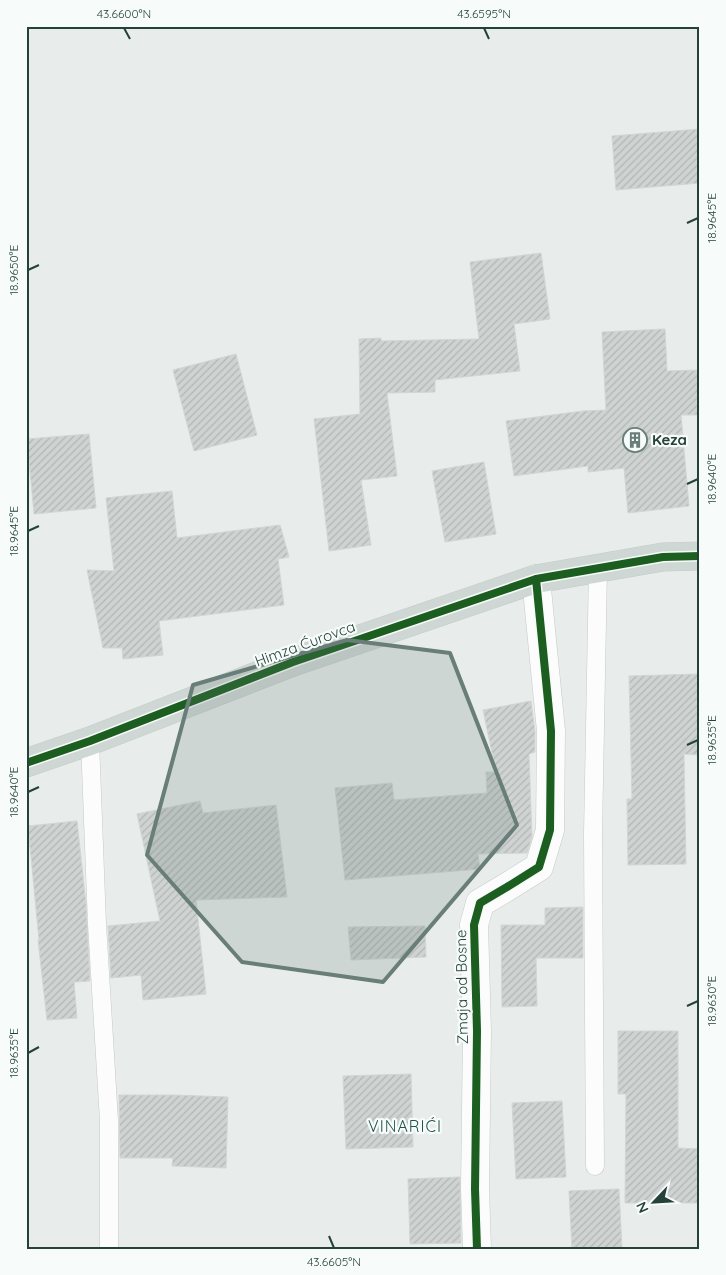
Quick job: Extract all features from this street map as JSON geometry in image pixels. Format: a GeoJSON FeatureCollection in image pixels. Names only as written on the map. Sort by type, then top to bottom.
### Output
{"type":"FeatureCollection","features":[{"type":"Feature","properties":{"kind":"main road","name":"Himza Ćurovca"},"geometry":{"type":"LineString","coordinates":[[26,763],[90,741],[293,662],[536,579],[663,558],[700,556]]}},
{"type":"Feature","properties":{"kind":"street","name":"Zmaja od Bosne"},"geometry":{"type":"LineString","coordinates":[[477,1249],[475,1189],[477,1031],[474,925],[480,903],[539,866],[550,830],[551,731],[536,579]]}},
{"type":"Feature","properties":{"kind":"lane"},"geometry":{"type":"LineString","coordinates":[[596,1166],[593,834],[598,568]]}},
{"type":"Feature","properties":{"kind":"lane"},"geometry":{"type":"LineString","coordinates":[[90,741],[97,924],[109,1121],[110,1249]]}},
{"type":"Feature","properties":{"kind":"highlighted area"},"geometry":{"type":"Polygon","coordinates":[[[347,640],[450,653],[517,825],[383,982],[242,962],[147,855],[193,685],[347,640]]]}},
{"type":"Feature","properties":{"kind":"building"},"geometry":{"type":"Polygon","coordinates":[[[700,129],[700,183],[616,190],[612,136],[700,129]]]}},
{"type":"Feature","properties":{"kind":"building"},"geometry":{"type":"Polygon","coordinates":[[[541,253],[550,319],[514,324],[520,371],[435,380],[435,392],[387,393],[397,476],[361,480],[371,545],[329,551],[314,419],[360,414],[359,339],[381,338],[381,341],[479,339],[470,262],[541,253]]]}},
{"type":"Feature","properties":{"kind":"building"},"geometry":{"type":"Polygon","coordinates":[[[665,329],[667,371],[700,370],[700,415],[681,415],[689,506],[628,513],[624,468],[588,472],[588,466],[514,476],[506,421],[583,411],[606,410],[602,332],[665,329]]]}},
{"type":"Feature","properties":{"kind":"building"},"geometry":{"type":"Polygon","coordinates":[[[236,354],[257,435],[194,451],[173,370],[236,354]]]}},
{"type":"Feature","properties":{"kind":"building"},"geometry":{"type":"Polygon","coordinates":[[[89,434],[96,508],[34,514],[27,439],[89,434]]]}},
{"type":"Feature","properties":{"kind":"building"},"geometry":{"type":"Polygon","coordinates":[[[484,462],[496,534],[445,542],[432,471],[484,462]]]}},
{"type":"Feature","properties":{"kind":"building"},"geometry":{"type":"Polygon","coordinates":[[[172,491],[177,538],[280,525],[289,557],[278,559],[284,605],[159,621],[163,655],[123,659],[122,648],[103,648],[87,570],[114,571],[106,498],[172,491]]]}},
{"type":"Feature","properties":{"kind":"building"},"geometry":{"type":"Polygon","coordinates":[[[700,674],[700,755],[684,754],[686,864],[628,865],[627,799],[632,799],[629,676],[700,674]]]}},
{"type":"Feature","properties":{"kind":"building"},"geometry":{"type":"Polygon","coordinates":[[[531,701],[535,732],[535,752],[529,754],[532,837],[527,853],[478,854],[480,869],[345,880],[335,788],[392,783],[394,800],[487,793],[486,772],[496,772],[483,710],[531,701]]]}},
{"type":"Feature","properties":{"kind":"building"},"geometry":{"type":"Polygon","coordinates":[[[200,801],[203,813],[276,805],[287,897],[196,900],[206,994],[143,1000],[141,975],[111,978],[108,926],[160,921],[137,814],[200,801]]]}},
{"type":"Feature","properties":{"kind":"building"},"geometry":{"type":"Polygon","coordinates":[[[77,821],[86,904],[90,981],[74,982],[77,1018],[47,1020],[28,826],[77,821]]]}},
{"type":"Feature","properties":{"kind":"building"},"geometry":{"type":"Polygon","coordinates":[[[583,907],[583,958],[536,958],[537,1006],[502,1007],[501,925],[545,925],[545,908],[583,907]]]}},
{"type":"Feature","properties":{"kind":"building"},"geometry":{"type":"Polygon","coordinates":[[[425,926],[426,957],[351,960],[348,927],[425,926]]]}},
{"type":"Feature","properties":{"kind":"building"},"geometry":{"type":"Polygon","coordinates":[[[618,1031],[678,1031],[678,1148],[700,1149],[700,1203],[625,1203],[626,1094],[618,1094],[618,1031]]]}},
{"type":"Feature","properties":{"kind":"building"},"geometry":{"type":"Polygon","coordinates":[[[411,1074],[413,1147],[346,1149],[343,1076],[411,1074]]]}},
{"type":"Feature","properties":{"kind":"building"},"geometry":{"type":"Polygon","coordinates":[[[119,1095],[228,1097],[226,1168],[172,1166],[173,1158],[120,1158],[119,1095]]]}},
{"type":"Feature","properties":{"kind":"building"},"geometry":{"type":"Polygon","coordinates":[[[562,1101],[566,1177],[516,1179],[512,1103],[562,1101]]]}},
{"type":"Feature","properties":{"kind":"building"},"geometry":{"type":"Polygon","coordinates":[[[460,1177],[461,1243],[410,1244],[408,1179],[460,1177]]]}},
{"type":"Feature","properties":{"kind":"building"},"geometry":{"type":"Polygon","coordinates":[[[619,1189],[622,1249],[572,1249],[569,1191],[619,1189]]]}},
{"type":"Feature","properties":{"kind":"cycle path"},"geometry":{"type":"LineString","coordinates":[[26,763],[90,741],[293,662],[536,579],[663,557],[700,556]]}},
{"type":"Feature","properties":{"kind":"cycle path"},"geometry":{"type":"LineString","coordinates":[[477,1249],[475,1189],[477,1031],[474,925],[480,903],[539,867],[550,830],[551,731],[536,579]]}},
{"type":"Feature","properties":{"kind":"place","name":"Keza"},"geometry":{"type":"Point","coordinates":[635,440]}},
{"type":"Feature","properties":{"kind":"district","name":"VINARIĆI"},"geometry":{"type":"Point","coordinates":[405,1126]}}]}
